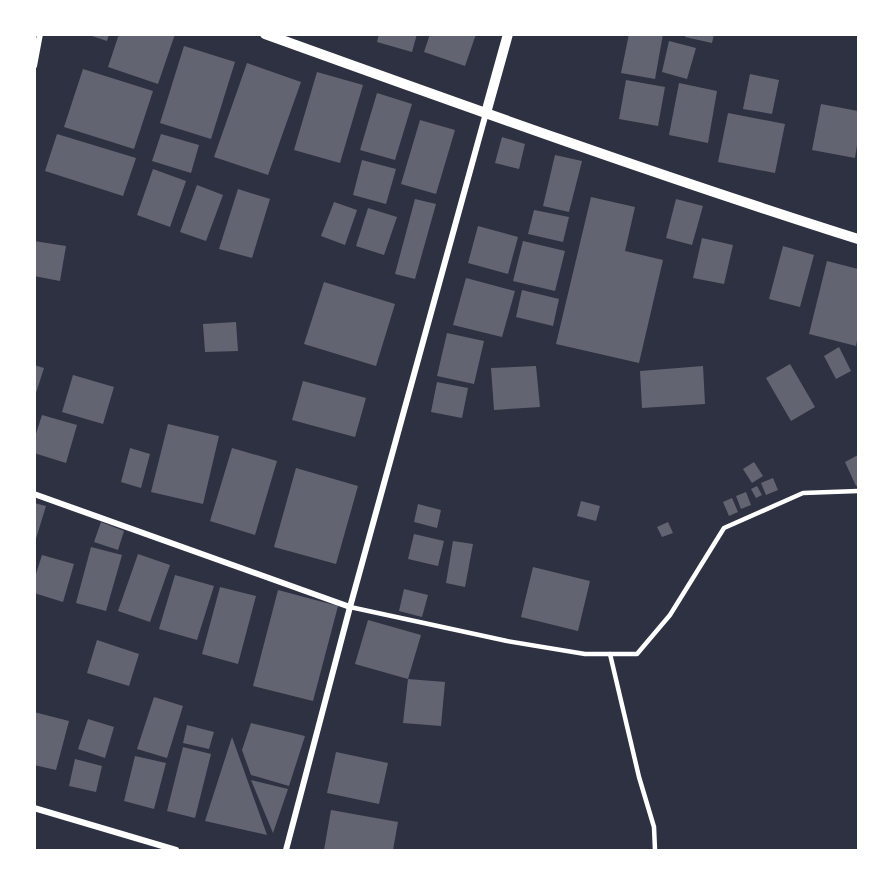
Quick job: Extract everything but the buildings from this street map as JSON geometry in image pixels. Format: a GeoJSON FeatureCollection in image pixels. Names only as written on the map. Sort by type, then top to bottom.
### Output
{"type":"FeatureCollection","features":[{"type":"Feature","properties":{"kind":"street"},"geometry":{"type":"LineString","coordinates":[[34,66],[40,34]]}},
{"type":"Feature","properties":{"kind":"street"},"geometry":{"type":"LineString","coordinates":[[265,34],[486,113],[858,239]]}},
{"type":"Feature","properties":{"kind":"street"},"geometry":{"type":"LineString","coordinates":[[286,850],[350,607],[508,34]]}},
{"type":"Feature","properties":{"kind":"street"},"geometry":{"type":"LineString","coordinates":[[34,494],[350,607]]}},
{"type":"Feature","properties":{"kind":"street"},"geometry":{"type":"LineString","coordinates":[[34,808],[176,850]]}},
{"type":"Feature","properties":{"kind":"lane"},"geometry":{"type":"LineString","coordinates":[[350,607],[507,641],[585,654],[637,654],[670,615],[724,528],[804,493],[858,491]]}},
{"type":"Feature","properties":{"kind":"lane"},"geometry":{"type":"LineString","coordinates":[[610,654],[639,777],[654,827],[655,850]]}}]}
